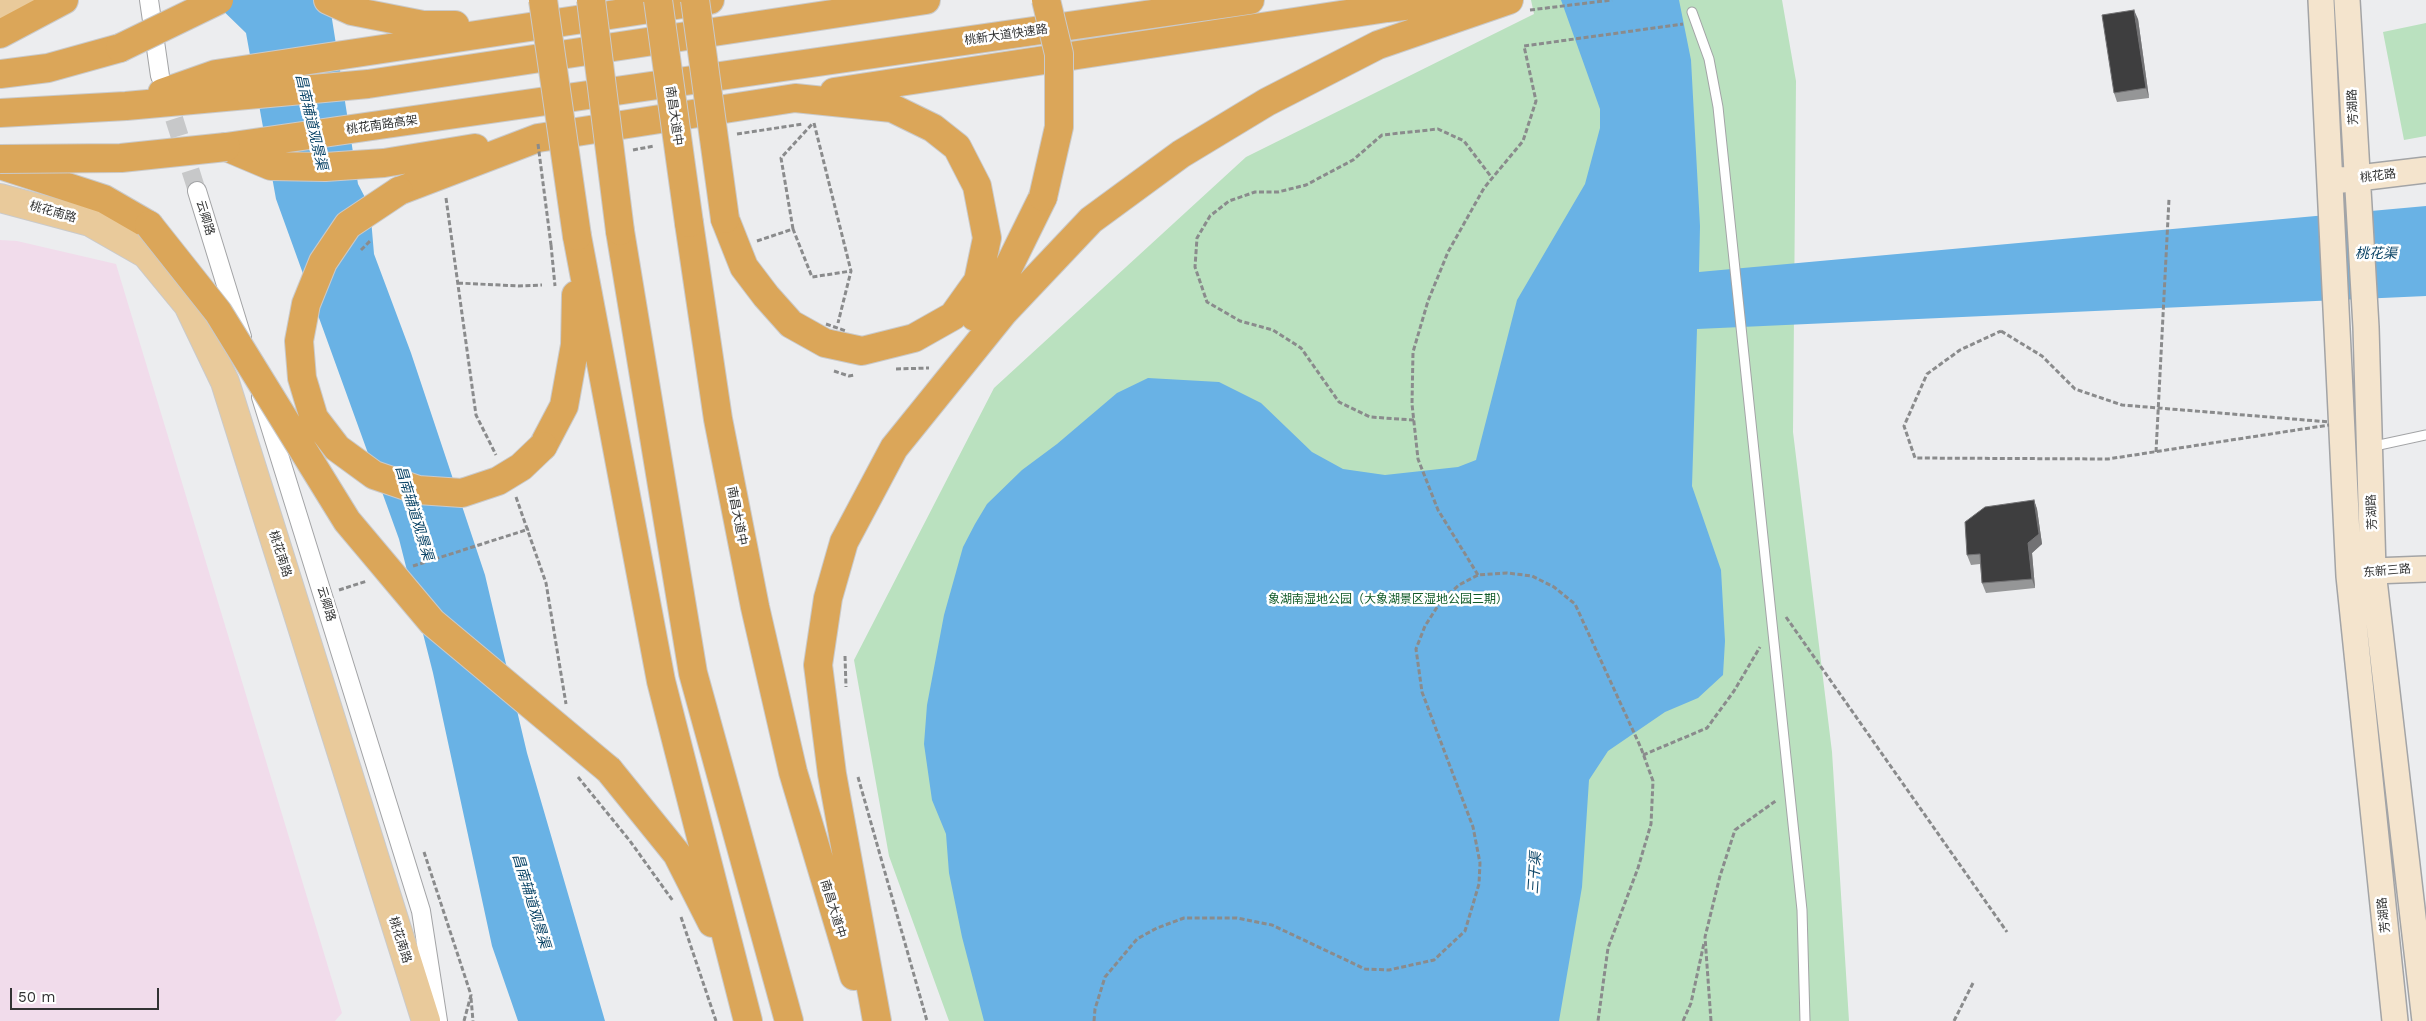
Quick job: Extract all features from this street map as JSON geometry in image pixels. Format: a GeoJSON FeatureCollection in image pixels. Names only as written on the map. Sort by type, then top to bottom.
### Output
{"type":"FeatureCollection","features":[{"type":"Feature","properties":{"kind":"highway"},"geometry":{"type":"LineString","coordinates":[[0,34],[64,0]]}},
{"type":"Feature","properties":{"kind":"highway"},"geometry":{"type":"LineString","coordinates":[[0,74],[48,68],[120,48],[219,0]]}},
{"type":"Feature","properties":{"kind":"highway"},"geometry":{"type":"LineString","coordinates":[[328,0],[352,11],[423,25],[476,26],[585,10],[710,0]]}},
{"type":"Feature","properties":{"kind":"highway"},"geometry":{"type":"LineString","coordinates":[[543,0],[577,236],[661,681],[748,1021]]}},
{"type":"Feature","properties":{"kind":"highway","name":"南昌大道中"},"geometry":{"type":"LineString","coordinates":[[658,0],[718,419],[755,607],[793,772],[867,1021]]}},
{"type":"Feature","properties":{"kind":"highway"},"geometry":{"type":"LineString","coordinates":[[696,0],[725,219],[744,268],[766,296],[791,324],[825,343],[862,351],[914,338],[953,316],[978,281],[987,238],[977,186],[957,146],[933,128],[892,108],[795,98]]}},
{"type":"Feature","properties":{"kind":"highway"},"geometry":{"type":"LineString","coordinates":[[217,86],[368,84],[758,27],[926,0]]}},
{"type":"Feature","properties":{"kind":"highway"},"geometry":{"type":"LineString","coordinates":[[877,1021],[832,774],[818,664],[828,598],[844,542],[894,448],[964,332],[1008,268],[1043,197],[1059,127],[1059,54],[1046,0]]}},
{"type":"Feature","properties":{"kind":"highway","name":"桃新大道快速路"},"geometry":{"type":"LineString","coordinates":[[762,69],[1250,0]]}},
{"type":"Feature","properties":{"kind":"highway"},"geometry":{"type":"LineString","coordinates":[[226,147],[271,166],[325,167],[384,163],[795,98],[1367,11],[1455,0]]}},
{"type":"Feature","properties":{"kind":"highway"},"geometry":{"type":"LineString","coordinates":[[894,448],[1003,313],[1091,220],[1181,154],[1267,102],[1378,45],[1516,5]]}},
{"type":"Feature","properties":{"kind":"highway"},"geometry":{"type":"LineString","coordinates":[[0,113],[126,106],[360,51],[585,10]]}},
{"type":"Feature","properties":{"kind":"highway"},"geometry":{"type":"LineString","coordinates":[[585,10],[693,673],[789,1021]]}},
{"type":"Feature","properties":{"kind":"highway","name":"桃花南路高架"},"geometry":{"type":"LineString","coordinates":[[0,159],[121,158],[226,147],[762,69]]}},
{"type":"Feature","properties":{"kind":"highway"},"geometry":{"type":"LineString","coordinates":[[538,138],[399,191],[348,224],[323,262],[306,304],[299,341],[300,360],[302,378],[314,418],[337,448],[374,476],[418,490],[462,493],[498,481],[521,467],[543,446],[564,406],[575,345],[577,236]]}},
{"type":"Feature","properties":{"kind":"highway"},"geometry":{"type":"LineString","coordinates":[[0,165],[104,199],[150,225],[218,312],[347,521],[432,622],[609,770],[677,854],[717,932],[743,1021]]}},
{"type":"Feature","properties":{"kind":"main road"},"geometry":{"type":"LineString","coordinates":[[0,9],[20,0]]}},
{"type":"Feature","properties":{"kind":"main road","name":"桃花南路"},"geometry":{"type":"LineString","coordinates":[[0,198],[90,222],[146,254],[188,305],[225,382],[426,1021]]}},
{"type":"Feature","properties":{"kind":"street"},"geometry":{"type":"LineString","coordinates":[[149,0],[160,76]]}},
{"type":"Feature","properties":{"kind":"street","name":"芳湖路"},"geometry":{"type":"LineString","coordinates":[[2321,0],[2349,576],[2395,1021]]}},
{"type":"Feature","properties":{"kind":"street","name":"芳湖路"},"geometry":{"type":"LineString","coordinates":[[2347,0],[2366,326],[2374,571],[2425,1021]]}},
{"type":"Feature","properties":{"kind":"street","name":"桃花路"},"geometry":{"type":"LineString","coordinates":[[2330,181],[2358,191],[2426,170]]}},
{"type":"Feature","properties":{"kind":"street","name":"云卿路"},"geometry":{"type":"LineString","coordinates":[[197,192],[421,911],[438,1021]]}},
{"type":"Feature","properties":{"kind":"street","name":"东新三路"},"geometry":{"type":"LineString","coordinates":[[2349,576],[2374,571],[2426,568]]}},
{"type":"Feature","properties":{"kind":"lane"},"geometry":{"type":"LineString","coordinates":[[1692,12],[1708,59],[1718,106],[1802,910],[1805,1021]]}},
{"type":"Feature","properties":{"kind":"lane"},"geometry":{"type":"LineString","coordinates":[[2370,447],[2426,435]]}},
{"type":"Feature","properties":{"kind":"path"},"geometry":{"type":"LineString","coordinates":[[1516,5],[1612,0]]}},
{"type":"Feature","properties":{"kind":"path"},"geometry":{"type":"LineString","coordinates":[[1478,574],[1438,510],[1418,460],[1414,420],[1413,352],[1428,301],[1448,252],[1484,188],[1523,141],[1536,101],[1524,46],[1696,22]]}},
{"type":"Feature","properties":{"kind":"path"},"geometry":{"type":"LineString","coordinates":[[835,333],[851,271],[814,122],[781,158],[792,228],[812,276],[851,271]]}},
{"type":"Feature","properties":{"kind":"path"},"geometry":{"type":"LineString","coordinates":[[1414,420],[1370,417],[1339,402],[1300,348],[1273,330],[1240,321],[1207,302],[1195,267],[1197,238],[1210,216],[1229,201],[1255,192],[1278,192],[1306,185],[1353,160],[1382,135],[1438,129],[1464,141],[1492,178]]}},
{"type":"Feature","properties":{"kind":"path"},"geometry":{"type":"LineString","coordinates":[[445,190],[476,415],[496,457]]}},
{"type":"Feature","properties":{"kind":"path"},"geometry":{"type":"LineString","coordinates":[[2156,452],[2169,200]]}},
{"type":"Feature","properties":{"kind":"path"},"geometry":{"type":"LineString","coordinates":[[749,243],[792,228]]}},
{"type":"Feature","properties":{"kind":"path"},"geometry":{"type":"LineString","coordinates":[[458,283],[518,286],[542,285]]}},
{"type":"Feature","properties":{"kind":"path"},"geometry":{"type":"LineString","coordinates":[[826,324],[846,331]]}},
{"type":"Feature","properties":{"kind":"path"},"geometry":{"type":"LineString","coordinates":[[2001,331],[2042,356],[2075,389],[2122,405],[2342,423],[2108,459],[1915,458],[1904,426],[1927,374],[1960,350],[2001,331]]}},
{"type":"Feature","properties":{"kind":"path"},"geometry":{"type":"LineString","coordinates":[[513,491],[529,529],[546,583],[567,709]]}},
{"type":"Feature","properties":{"kind":"path"},"geometry":{"type":"LineString","coordinates":[[405,568],[529,529]]}},
{"type":"Feature","properties":{"kind":"path"},"geometry":{"type":"LineString","coordinates":[[1094,1021],[1094,1010],[1105,977],[1137,939],[1157,928],[1184,918],[1236,918],[1272,925],[1365,969],[1389,970],[1434,960],[1465,931],[1479,884],[1480,863],[1473,827],[1422,692],[1416,649],[1425,626],[1441,600],[1459,585],[1478,574],[1507,573],[1532,576],[1554,587],[1575,604],[1653,781],[1651,824],[1608,948],[1598,1021]]}},
{"type":"Feature","properties":{"kind":"path"},"geometry":{"type":"LineString","coordinates":[[339,590],[368,580]]}},
{"type":"Feature","properties":{"kind":"path"},"geometry":{"type":"LineString","coordinates":[[1769,592],[2006,932]]}},
{"type":"Feature","properties":{"kind":"path"},"geometry":{"type":"LineString","coordinates":[[1643,755],[1706,728],[1734,691],[1772,627]]}},
{"type":"Feature","properties":{"kind":"path"},"geometry":{"type":"LineString","coordinates":[[844,653],[846,690]]}},
{"type":"Feature","properties":{"kind":"path"},"geometry":{"type":"LineString","coordinates":[[576,767],[578,777],[630,841],[678,908],[716,1021]]}},
{"type":"Feature","properties":{"kind":"path"},"geometry":{"type":"LineString","coordinates":[[857,772],[927,1021]]}},
{"type":"Feature","properties":{"kind":"path"},"geometry":{"type":"LineString","coordinates":[[1683,1021],[1691,1003],[1720,876],[1735,830],[1790,792]]}},
{"type":"Feature","properties":{"kind":"path"},"geometry":{"type":"LineString","coordinates":[[1705,937],[1711,1021]]}},
{"type":"Feature","properties":{"kind":"path"},"geometry":{"type":"LineString","coordinates":[[1954,1021],[1974,980]]}},
{"type":"Feature","properties":{"kind":"path"},"geometry":{"type":"LineString","coordinates":[[471,995],[473,1021]]}},
{"type":"Feature","properties":{"kind":"shaded area"},"geometry":{"type":"Polygon","coordinates":[[[0,240],[17,241],[116,264],[342,1013],[335,1021],[0,1021],[0,240]]]}},
{"type":"Feature","properties":{"kind":"green space","name":"象湖南湿地公园（大象湖景区湿地公园三期）"},"geometry":{"type":"Polygon","coordinates":[[[1531,0],[1782,0],[1796,81],[1793,432],[1832,752],[1849,1021],[949,1021],[889,856],[854,660],[994,388],[1246,157],[1534,14],[1531,0]]]}},
{"type":"Feature","properties":{"kind":"green space"},"geometry":{"type":"Polygon","coordinates":[[[2426,23],[2426,136],[2404,140],[2383,32],[2426,23]]]}},
{"type":"Feature","properties":{"kind":"water","name":"昌南辅道观景渠"},"geometry":{"type":"Polygon","coordinates":[[[212,0],[329,0],[358,184],[370,207],[374,254],[411,353],[485,575],[527,753],[605,1021],[518,1021],[492,946],[433,673],[399,539],[276,199],[246,33],[212,0]]]}},
{"type":"Feature","properties":{"kind":"water"},"geometry":{"type":"Polygon","coordinates":[[[1561,0],[1679,0],[1691,60],[1700,226],[1699,272],[2426,206],[2426,296],[1697,329],[1692,486],[1721,570],[1725,641],[1723,675],[1698,698],[1665,712],[1608,751],[1589,780],[1582,887],[1559,1021],[984,1021],[962,937],[949,873],[946,834],[932,800],[924,744],[927,705],[944,615],[963,547],[975,524],[987,504],[1022,470],[1057,444],[1117,393],[1148,378],[1219,382],[1261,403],[1312,452],[1343,469],[1385,475],[1458,467],[1476,460],[1517,300],[1585,184],[1600,128],[1600,109],[1561,0]]]}},
{"type":"Feature","properties":{"kind":"building"},"geometry":{"type":"Polygon","coordinates":[[[2134,10],[2146,88],[2114,93],[2102,15],[2134,10]]]}},
{"type":"Feature","properties":{"kind":"building"},"geometry":{"type":"Polygon","coordinates":[[[2034,500],[2039,534],[2028,543],[2032,579],[1982,583],[1980,554],[1967,555],[1965,522],[1985,507],[2034,500]]]}},
{"type":"Feature","properties":{"kind":"tunnel"},"geometry":{"type":"LineString","coordinates":[[166,93],[197,191]]}},
{"type":"Feature","properties":{"kind":"water label","name":"桃花渠"},"geometry":{"type":"Point","coordinates":[2376,254]}},
{"type":"Feature","properties":{"kind":"water label","name":"三干渠"},"geometry":{"type":"Point","coordinates":[1535,873]}}]}
